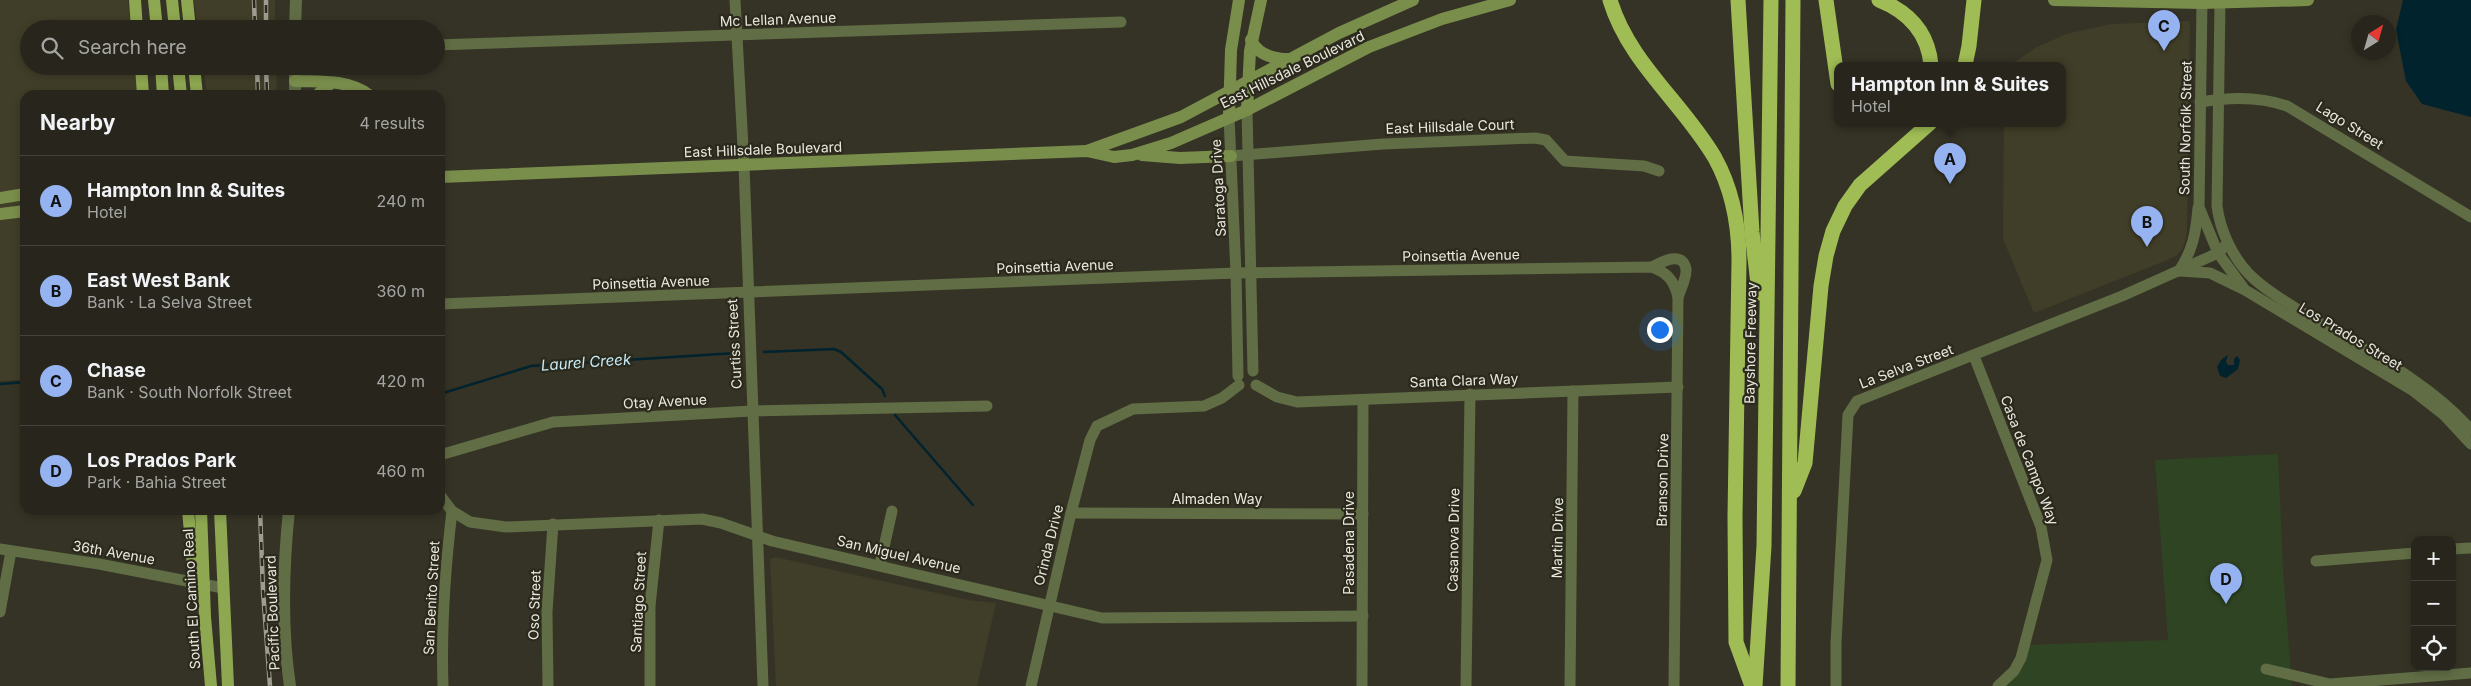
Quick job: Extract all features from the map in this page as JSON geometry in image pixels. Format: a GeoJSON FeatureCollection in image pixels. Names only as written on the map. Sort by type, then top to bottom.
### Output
{"type":"FeatureCollection","features":[{"type":"Feature","properties":{"kind":"highway"},"geometry":{"type":"LineString","coordinates":[[1610,0],[1618,21],[1635,52],[1714,157],[1727,187],[1736,221],[1740,261],[1735,517],[1736,642],[1754,686]]}},
{"type":"Feature","properties":{"kind":"highway"},"geometry":{"type":"LineString","coordinates":[[1738,0],[1752,232],[1766,354]]}},
{"type":"Feature","properties":{"kind":"highway","name":"Bayshore Freeway"},"geometry":{"type":"LineString","coordinates":[[1754,686],[1764,546],[1770,0]]}},
{"type":"Feature","properties":{"kind":"highway"},"geometry":{"type":"LineString","coordinates":[[1788,686],[1791,499],[1793,0]]}},
{"type":"Feature","properties":{"kind":"highway"},"geometry":{"type":"LineString","coordinates":[[1826,0],[1835,62]]}},
{"type":"Feature","properties":{"kind":"highway"},"geometry":{"type":"LineString","coordinates":[[1879,0],[1899,9],[1915,24],[1926,43],[1930,62]]}},
{"type":"Feature","properties":{"kind":"highway"},"geometry":{"type":"LineString","coordinates":[[1965,62],[1970,38],[1974,0]]}},
{"type":"Feature","properties":{"kind":"highway"},"geometry":{"type":"LineString","coordinates":[[1791,499],[1805,463],[1821,286],[1826,256],[1833,231],[1845,206],[1860,185],[1925,127]]}},
{"type":"Feature","properties":{"kind":"main road"},"geometry":{"type":"LineString","coordinates":[[134,0],[136,20]]}},
{"type":"Feature","properties":{"kind":"main road"},"geometry":{"type":"LineString","coordinates":[[154,0],[156,20]]}},
{"type":"Feature","properties":{"kind":"main road"},"geometry":{"type":"LineString","coordinates":[[172,0],[174,20]]}},
{"type":"Feature","properties":{"kind":"main road"},"geometry":{"type":"LineString","coordinates":[[187,0],[189,20]]}},
{"type":"Feature","properties":{"kind":"main road","name":"Saratoga Drive"},"geometry":{"type":"LineString","coordinates":[[1229,117],[1232,36],[1239,0]]}},
{"type":"Feature","properties":{"kind":"main road"},"geometry":{"type":"LineString","coordinates":[[1247,110],[1247,82],[1252,40],[1261,0]]}},
{"type":"Feature","properties":{"kind":"main road","name":"East Hillsdale Boulevard"},"geometry":{"type":"LineString","coordinates":[[1087,150],[1105,142],[1164,124],[1373,16],[1413,0]]}},
{"type":"Feature","properties":{"kind":"main road","name":"East Hillsdale Boulevard"},"geometry":{"type":"LineString","coordinates":[[445,177],[1087,150],[1114,157],[1171,143],[1247,110],[1350,55],[1387,40],[1448,17],[1510,0]]}},
{"type":"Feature","properties":{"kind":"main road"},"geometry":{"type":"LineString","coordinates":[[2054,0],[2308,0]]}},
{"type":"Feature","properties":{"kind":"main road"},"geometry":{"type":"LineString","coordinates":[[1252,40],[1254,46],[1275,59],[1289,59]]}},
{"type":"Feature","properties":{"kind":"main road"},"geometry":{"type":"LineString","coordinates":[[142,75],[143,90]]}},
{"type":"Feature","properties":{"kind":"main road"},"geometry":{"type":"LineString","coordinates":[[162,75],[163,90]]}},
{"type":"Feature","properties":{"kind":"main road"},"geometry":{"type":"LineString","coordinates":[[179,75],[180,90]]}},
{"type":"Feature","properties":{"kind":"main road"},"geometry":{"type":"LineString","coordinates":[[195,75],[196,90]]}},
{"type":"Feature","properties":{"kind":"main road"},"geometry":{"type":"LineString","coordinates":[[295,81],[350,84],[360,90]]}},
{"type":"Feature","properties":{"kind":"main road"},"geometry":{"type":"LineString","coordinates":[[323,90],[331,83]]}},
{"type":"Feature","properties":{"kind":"main road"},"geometry":{"type":"LineString","coordinates":[[1132,154],[1180,158],[1231,156]]}},
{"type":"Feature","properties":{"kind":"main road"},"geometry":{"type":"LineString","coordinates":[[0,198],[20,195]]}},
{"type":"Feature","properties":{"kind":"main road"},"geometry":{"type":"LineString","coordinates":[[0,214],[20,212]]}},
{"type":"Feature","properties":{"kind":"main road"},"geometry":{"type":"LineString","coordinates":[[188,515],[193,566],[204,584]]}},
{"type":"Feature","properties":{"kind":"main road","name":"South El Camino Real"},"geometry":{"type":"LineString","coordinates":[[202,515],[204,584],[211,686]]}},
{"type":"Feature","properties":{"kind":"main road"},"geometry":{"type":"LineString","coordinates":[[220,515],[223,558]]}},
{"type":"Feature","properties":{"kind":"main road"},"geometry":{"type":"LineString","coordinates":[[226,515],[223,588],[228,686]]}},
{"type":"Feature","properties":{"kind":"street"},"geometry":{"type":"LineString","coordinates":[[295,20],[296,0]]}},
{"type":"Feature","properties":{"kind":"street","name":"Curtiss Street"},"geometry":{"type":"LineString","coordinates":[[735,0],[744,164],[747,293],[763,686]]}},
{"type":"Feature","properties":{"kind":"street","name":"South Norfolk Street"},"geometry":{"type":"LineString","coordinates":[[2202,1],[2199,207],[2218,253]]}},
{"type":"Feature","properties":{"kind":"street"},"geometry":{"type":"LineString","coordinates":[[2220,1],[2217,206],[2221,228],[2228,243]]}},
{"type":"Feature","properties":{"kind":"street","name":"Mc Lellan Avenue"},"geometry":{"type":"LineString","coordinates":[[445,45],[1120,22]]}},
{"type":"Feature","properties":{"kind":"street"},"geometry":{"type":"LineString","coordinates":[[295,75],[295,90]]}},
{"type":"Feature","properties":{"kind":"street","name":"Lago Street"},"geometry":{"type":"LineString","coordinates":[[2200,102],[2220,98],[2260,99],[2287,106],[2471,217]]}},
{"type":"Feature","properties":{"kind":"street"},"geometry":{"type":"LineString","coordinates":[[1247,110],[1253,371],[1257,377],[1256,385],[1248,390],[1238,381],[1246,370],[1253,371]]}},
{"type":"Feature","properties":{"kind":"street","name":"Saratoga Drive"},"geometry":{"type":"LineString","coordinates":[[1229,117],[1236,273],[1238,381]]}},
{"type":"Feature","properties":{"kind":"street","name":"East Hillsdale Court"},"geometry":{"type":"LineString","coordinates":[[1231,156],[1383,144],[1536,138],[1546,140],[1565,161],[1644,166],[1659,171]]}},
{"type":"Feature","properties":{"kind":"street"},"geometry":{"type":"LineString","coordinates":[[2199,207],[2195,240],[2190,254],[2179,271],[2210,273],[2245,290]]}},
{"type":"Feature","properties":{"kind":"street","name":"La Selva Street"},"geometry":{"type":"LineString","coordinates":[[1836,686],[1836,643],[1848,415],[1857,401],[1870,394],[1974,356],[2179,271],[2218,253],[2228,243]]}},
{"type":"Feature","properties":{"kind":"street","name":"Los Prados Street"},"geometry":{"type":"LineString","coordinates":[[2228,243],[2248,273],[2255,280],[2288,304],[2412,380],[2445,405],[2471,430]]}},
{"type":"Feature","properties":{"kind":"street","name":"Los Prados Street"},"geometry":{"type":"LineString","coordinates":[[2218,253],[2245,290],[2412,390],[2444,415],[2471,444]]}},
{"type":"Feature","properties":{"kind":"street"},"geometry":{"type":"LineString","coordinates":[[1652,267],[1670,258],[1680,260],[1684,264],[1686,274],[1678,297]]}},
{"type":"Feature","properties":{"kind":"street","name":"Poinsettia Avenue"},"geometry":{"type":"LineString","coordinates":[[445,304],[1236,273],[1652,267],[1670,276]]}},
{"type":"Feature","properties":{"kind":"street","name":"Branson Drive"},"geometry":{"type":"LineString","coordinates":[[1670,276],[1676,286],[1678,297],[1674,686]]}},
{"type":"Feature","properties":{"kind":"street","name":"Casa de Campo Way"},"geometry":{"type":"LineString","coordinates":[[1974,356],[2041,527],[2047,560],[2021,658],[2014,671],[1998,686]]}},
{"type":"Feature","properties":{"kind":"street","name":"Orinda Drive"},"geometry":{"type":"LineString","coordinates":[[1031,686],[1071,513],[1090,440],[1097,426],[1108,419],[1133,409],[1204,406],[1222,398],[1238,381]]}},
{"type":"Feature","properties":{"kind":"street","name":"Santa Clara Way"},"geometry":{"type":"LineString","coordinates":[[1256,385],[1277,397],[1297,402],[1678,387]]}},
{"type":"Feature","properties":{"kind":"street","name":"Martin Drive"},"geometry":{"type":"LineString","coordinates":[[1570,686],[1573,391]]}},
{"type":"Feature","properties":{"kind":"street","name":"Casanova Drive"},"geometry":{"type":"LineString","coordinates":[[1466,686],[1470,394]]}},
{"type":"Feature","properties":{"kind":"street","name":"Pasadena Drive"},"geometry":{"type":"LineString","coordinates":[[1362,686],[1363,400]]}},
{"type":"Feature","properties":{"kind":"street","name":"Otay Avenue"},"geometry":{"type":"LineString","coordinates":[[445,454],[553,422],[752,411],[987,406]]}},
{"type":"Feature","properties":{"kind":"street","name":"San Miguel Avenue"},"geometry":{"type":"LineString","coordinates":[[445,502],[452,511],[470,522],[506,527],[702,519],[721,523],[772,541],[1049,604],[1102,618],[1363,616]]}},
{"type":"Feature","properties":{"kind":"street","name":"San Benito Street"},"geometry":{"type":"LineString","coordinates":[[444,686],[442,649],[445,568],[452,511]]}},
{"type":"Feature","properties":{"kind":"street"},"geometry":{"type":"LineString","coordinates":[[880,565],[892,511]]}},
{"type":"Feature","properties":{"kind":"street","name":"Almaden Way"},"geometry":{"type":"LineString","coordinates":[[1071,513],[1363,514]]}},
{"type":"Feature","properties":{"kind":"street","name":"Pacific Boulevard"},"geometry":{"type":"LineString","coordinates":[[289,515],[283,571],[286,660],[290,686]]}},
{"type":"Feature","properties":{"kind":"street","name":"Santiago Street"},"geometry":{"type":"LineString","coordinates":[[650,686],[650,606],[659,520]]}},
{"type":"Feature","properties":{"kind":"street","name":"Oso Street"},"geometry":{"type":"LineString","coordinates":[[548,686],[547,612],[552,524]]}},
{"type":"Feature","properties":{"kind":"street"},"geometry":{"type":"LineString","coordinates":[[2456,549],[2471,548]]}},
{"type":"Feature","properties":{"kind":"street"},"geometry":{"type":"LineString","coordinates":[[0,612],[5,550]]}},
{"type":"Feature","properties":{"kind":"street","name":"36th Avenue"},"geometry":{"type":"LineString","coordinates":[[5,550],[99,564],[223,588]]}},
{"type":"Feature","properties":{"kind":"street"},"geometry":{"type":"LineString","coordinates":[[2316,561],[2411,553]]}},
{"type":"Feature","properties":{"kind":"street"},"geometry":{"type":"LineString","coordinates":[[2266,669],[2330,685],[2436,681],[2471,673]]}},
{"type":"Feature","properties":{"kind":"shaded area"},"geometry":{"type":"Polygon","coordinates":[[[0,0],[128,0],[130,20],[20,20],[20,75],[136,75],[137,90],[20,90],[20,379],[0,381],[0,0]]]}},
{"type":"Feature","properties":{"kind":"shaded area"},"geometry":{"type":"Polygon","coordinates":[[[194,0],[275,0],[275,20],[197,20],[194,0]]]}},
{"type":"Feature","properties":{"kind":"shaded area"},"geometry":{"type":"Polygon","coordinates":[[[2190,21],[2187,234],[2183,248],[2176,256],[2034,313],[2003,239],[2004,127],[2066,127],[2066,62],[2014,62],[2037,47],[2066,34],[2111,24],[2190,21]]]}},
{"type":"Feature","properties":{"kind":"shaded area"},"geometry":{"type":"Polygon","coordinates":[[[204,75],[276,75],[277,90],[206,90],[204,75]]]}},
{"type":"Feature","properties":{"kind":"shaded area"},"geometry":{"type":"Polygon","coordinates":[[[775,557],[968,600],[996,603],[977,686],[776,686],[770,559],[775,557]]]}},
{"type":"Feature","properties":{"kind":"green space"},"geometry":{"type":"Polygon","coordinates":[[[2278,454],[2283,569],[2292,686],[2001,686],[2026,645],[2168,640],[2155,460],[2278,454]]]}},
{"type":"Feature","properties":{"kind":"water"},"geometry":{"type":"Polygon","coordinates":[[[2403,0],[2471,0],[2471,117],[2422,104],[2406,81],[2396,30],[2403,0]]]}},
{"type":"Feature","properties":{"kind":"water"},"geometry":{"type":"Polygon","coordinates":[[[2228,355],[2226,362],[2228,365],[2234,365],[2234,359],[2237,356],[2240,360],[2238,369],[2226,378],[2220,376],[2217,367],[2221,360],[2228,355]]]}},
{"type":"Feature","properties":{"kind":"waterway","name":"Laurel Creek"},"geometry":{"type":"LineString","coordinates":[[764,352],[834,349],[841,352],[882,389],[885,396]]}},
{"type":"Feature","properties":{"kind":"waterway","name":"Laurel Creek"},"geometry":{"type":"LineString","coordinates":[[445,392],[531,366],[736,353]]}},
{"type":"Feature","properties":{"kind":"waterway","name":"Laurel Creek"},"geometry":{"type":"LineString","coordinates":[[0,384],[20,382]]}},
{"type":"Feature","properties":{"kind":"waterway","name":"Laurel Creek"},"geometry":{"type":"LineString","coordinates":[[895,415],[973,505]]}},
{"type":"Feature","properties":{"kind":"railway"},"geometry":{"type":"LineString","coordinates":[[254,0],[255,20]]}},
{"type":"Feature","properties":{"kind":"railway"},"geometry":{"type":"LineString","coordinates":[[266,0],[266,20]]}},
{"type":"Feature","properties":{"kind":"railway"},"geometry":{"type":"LineString","coordinates":[[257,75],[258,90]]}},
{"type":"Feature","properties":{"kind":"railway"},"geometry":{"type":"LineString","coordinates":[[266,75],[267,90]]}},
{"type":"Feature","properties":{"kind":"railway"},"geometry":{"type":"LineString","coordinates":[[260,515],[263,591],[270,686]]}},
{"type":"Feature","properties":{"kind":"place","name":"Chase"},"geometry":{"type":"Point","coordinates":[2164,51]}},
{"type":"Feature","properties":{"kind":"place","name":"Hampton Inn & Suites"},"geometry":{"type":"Point","coordinates":[1950,184]}},
{"type":"Feature","properties":{"kind":"place","name":"East West Bank"},"geometry":{"type":"Point","coordinates":[2147,247]}},
{"type":"Feature","properties":{"kind":"place","name":"Los Prados Park"},"geometry":{"type":"Point","coordinates":[2226,604]}}]}
